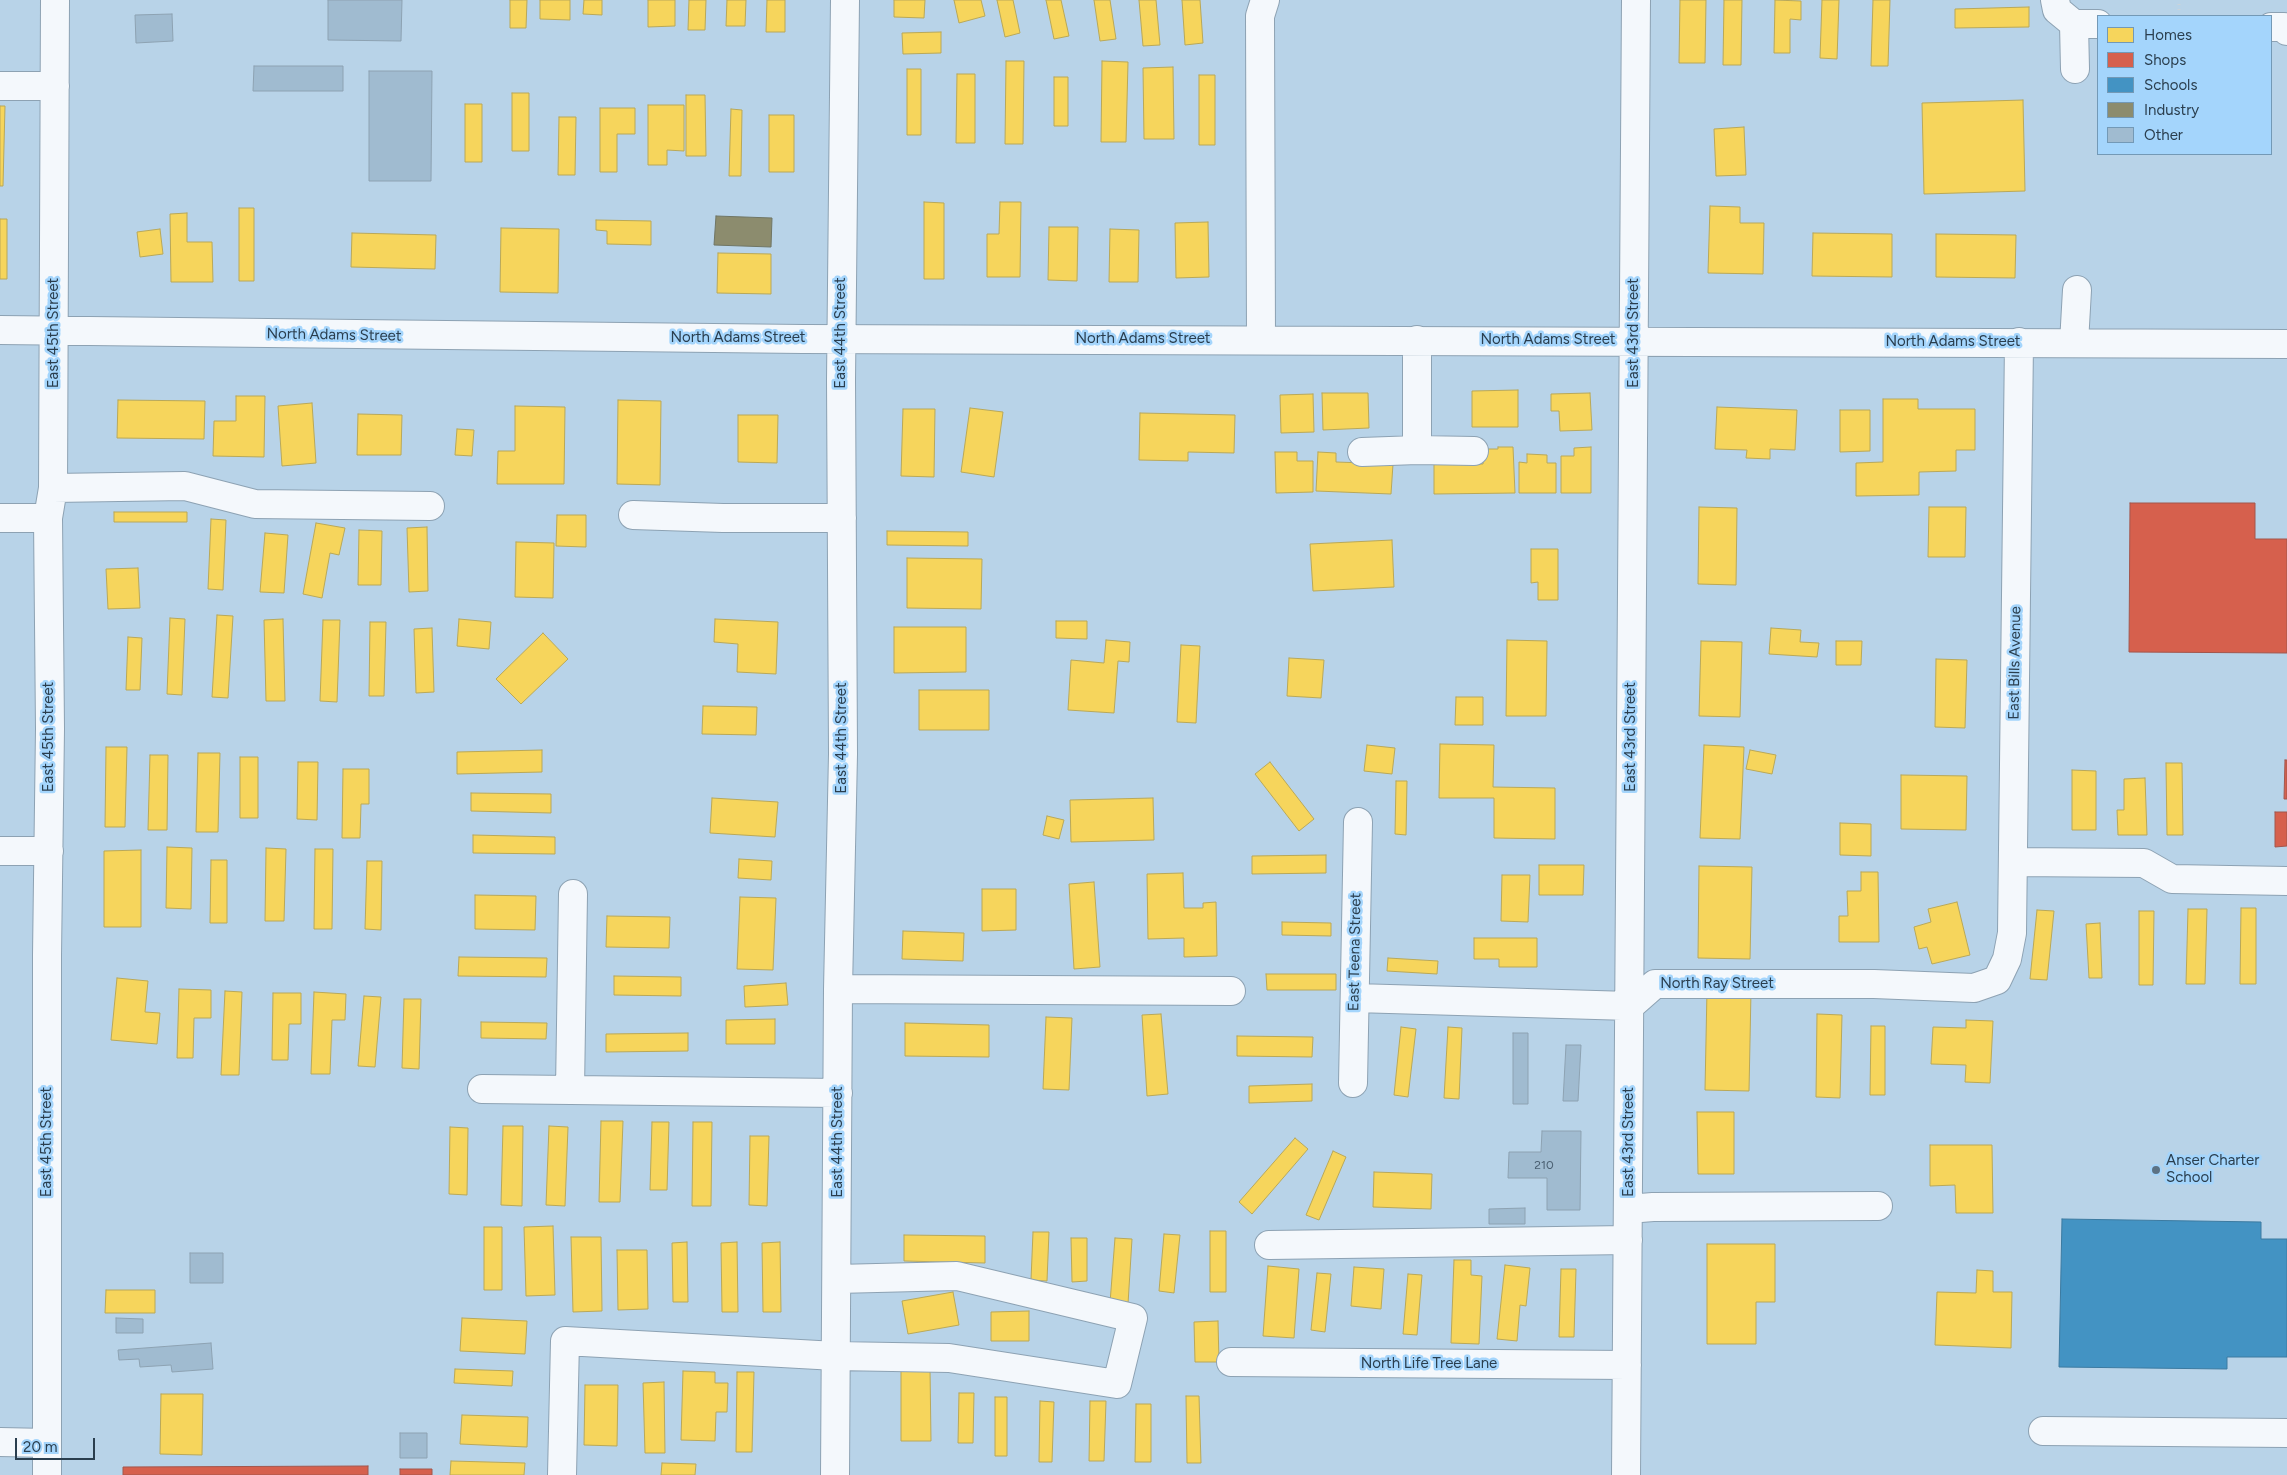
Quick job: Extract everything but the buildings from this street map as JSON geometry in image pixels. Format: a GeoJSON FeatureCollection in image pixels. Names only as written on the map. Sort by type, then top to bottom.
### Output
{"type":"FeatureCollection","features":[{"type":"Feature","properties":{"kind":"street","name":"East 45th Street"},"geometry":{"type":"LineString","coordinates":[[47,1475],[48,518],[53,488],[55,0]]}},
{"type":"Feature","properties":{"kind":"street","name":"East 44th Street"},"geometry":{"type":"LineString","coordinates":[[835,1475],[838,989],[842,754],[841,339],[845,0]]}},
{"type":"Feature","properties":{"kind":"street"},"geometry":{"type":"LineString","coordinates":[[1261,340],[1260,16],[1265,0]]}},
{"type":"Feature","properties":{"kind":"street","name":"East 43rd Street"},"geometry":{"type":"LineString","coordinates":[[1626,1475],[1636,0]]}},
{"type":"Feature","properties":{"kind":"street"},"geometry":{"type":"LineString","coordinates":[[2071,14],[2075,69]]}},
{"type":"Feature","properties":{"kind":"street"},"geometry":{"type":"LineString","coordinates":[[2272,27],[2284,27],[2287,31]]}},
{"type":"Feature","properties":{"kind":"street"},"geometry":{"type":"LineString","coordinates":[[0,86],[55,86]]}},
{"type":"Feature","properties":{"kind":"street"},"geometry":{"type":"LineString","coordinates":[[2074,343],[2077,290]]}},
{"type":"Feature","properties":{"kind":"street","name":"North Adams Street"},"geometry":{"type":"LineString","coordinates":[[0,330],[390,336],[841,339],[1634,340],[2287,344]]}},
{"type":"Feature","properties":{"kind":"street"},"geometry":{"type":"LineString","coordinates":[[1416,340],[1417,450]]}},
{"type":"Feature","properties":{"kind":"street","name":"East Bills Avenue"},"geometry":{"type":"LineString","coordinates":[[1997,980],[2007,959],[2012,933],[2019,342]]}},
{"type":"Feature","properties":{"kind":"street"},"geometry":{"type":"LineString","coordinates":[[1362,452],[1417,450],[1474,451]]}},
{"type":"Feature","properties":{"kind":"street"},"geometry":{"type":"LineString","coordinates":[[53,488],[185,486],[255,504],[430,506]]}},
{"type":"Feature","properties":{"kind":"street"},"geometry":{"type":"LineString","coordinates":[[633,515],[723,518],[842,518]]}},
{"type":"Feature","properties":{"kind":"street"},"geometry":{"type":"LineString","coordinates":[[0,518],[48,518]]}},
{"type":"Feature","properties":{"kind":"street","name":"East Teena Street"},"geometry":{"type":"LineString","coordinates":[[1353,1082],[1358,822]]}},
{"type":"Feature","properties":{"kind":"street"},"geometry":{"type":"LineString","coordinates":[[0,850],[48,850]]}},
{"type":"Feature","properties":{"kind":"street"},"geometry":{"type":"LineString","coordinates":[[2013,862],[2144,863],[2172,880],[2287,881]]}},
{"type":"Feature","properties":{"kind":"street"},"geometry":{"type":"LineString","coordinates":[[570,1090],[573,894]]}},
{"type":"Feature","properties":{"kind":"street","name":"North Ray Street"},"geometry":{"type":"LineString","coordinates":[[1630,1006],[1655,984],[1874,984],[1974,988],[1997,980]]}},
{"type":"Feature","properties":{"kind":"street"},"geometry":{"type":"LineString","coordinates":[[838,989],[1231,991]]}},
{"type":"Feature","properties":{"kind":"street"},"geometry":{"type":"LineString","coordinates":[[1354,998],[1630,1006]]}},
{"type":"Feature","properties":{"kind":"street"},"geometry":{"type":"LineString","coordinates":[[482,1089],[838,1093]]}},
{"type":"Feature","properties":{"kind":"street"},"geometry":{"type":"LineString","coordinates":[[1628,1209],[1653,1207],[1878,1206]]}},
{"type":"Feature","properties":{"kind":"street"},"geometry":{"type":"LineString","coordinates":[[1269,1245],[1628,1240]]}},
{"type":"Feature","properties":{"kind":"street"},"geometry":{"type":"LineString","coordinates":[[562,1475],[565,1341],[836,1356],[949,1358],[1117,1384],[1133,1318],[957,1276],[837,1279]]}},
{"type":"Feature","properties":{"kind":"street","name":"North Life Tree Lane"},"geometry":{"type":"LineString","coordinates":[[1231,1362],[1627,1365]]}},
{"type":"Feature","properties":{"kind":"street"},"geometry":{"type":"LineString","coordinates":[[2043,1431],[2287,1433]]}},
{"type":"Feature","properties":{"kind":"street"},"geometry":{"type":"LineString","coordinates":[[0,1442],[47,1443]]}},
{"type":"Feature","properties":{"kind":"path"},"geometry":{"type":"LineString","coordinates":[[2178,10],[2179,0]]}},
{"type":"Feature","properties":{"kind":"place","name":"Anser Charter School"},"geometry":{"type":"Point","coordinates":[2156,1170]}}]}
